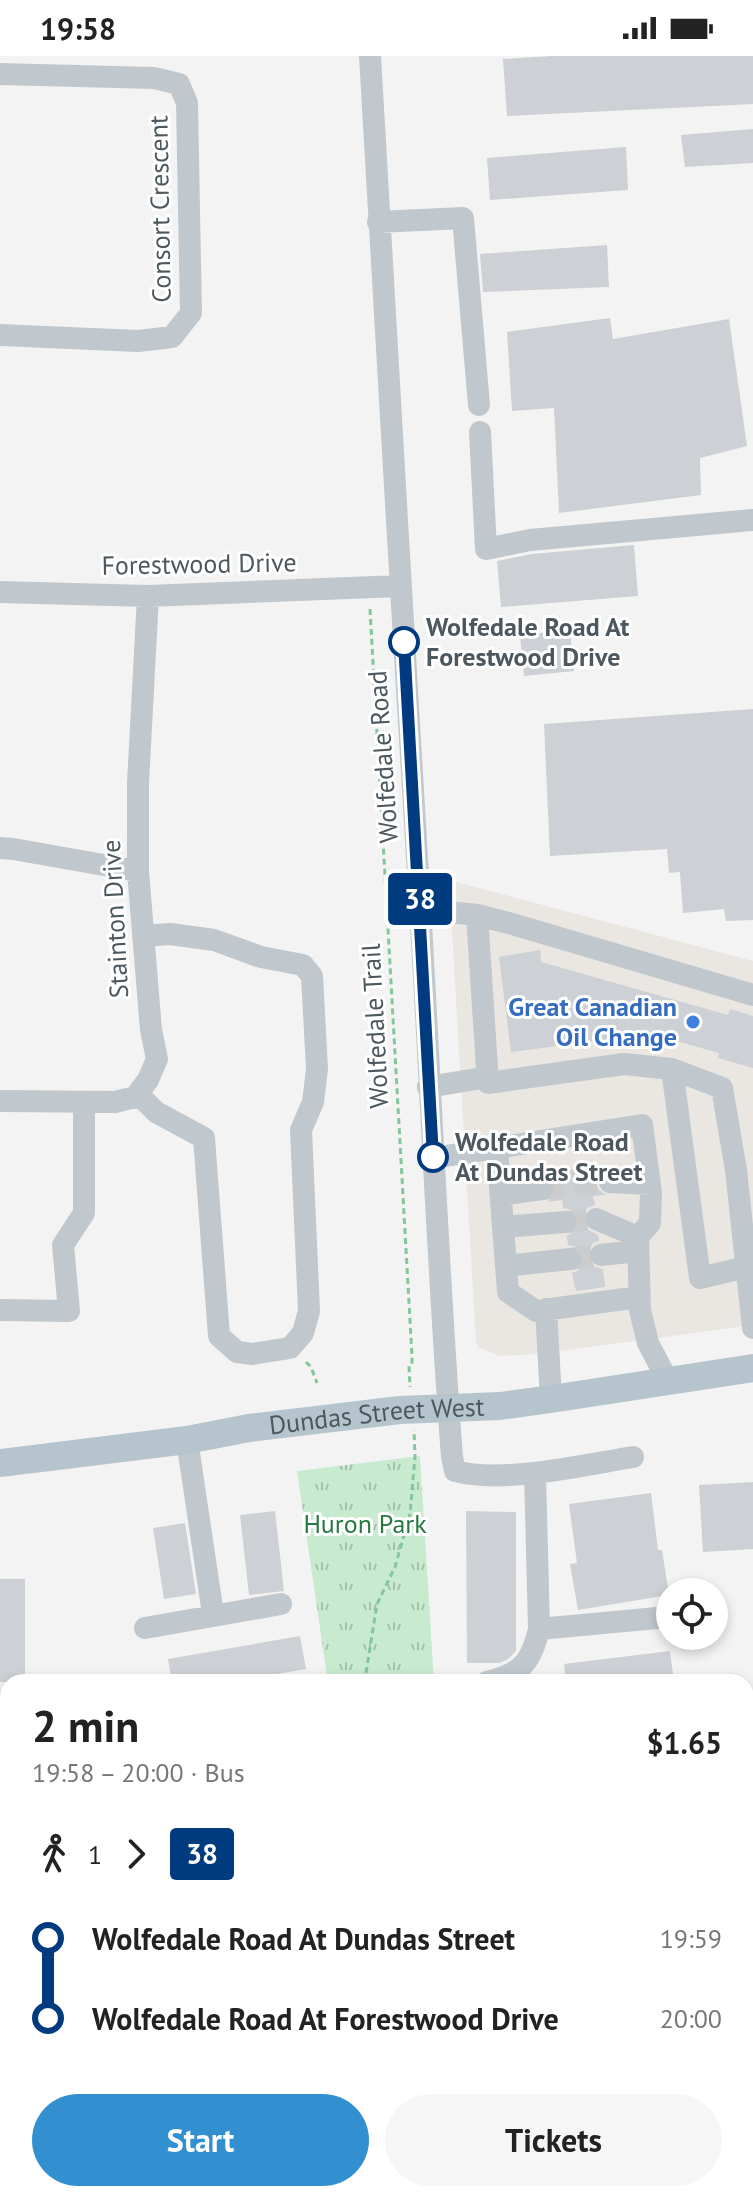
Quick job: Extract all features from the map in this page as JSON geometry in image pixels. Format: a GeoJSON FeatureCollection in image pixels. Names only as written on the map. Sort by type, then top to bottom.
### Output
{"type":"FeatureCollection","features":[{"type":"Feature","properties":{"kind":"main road","name":"Dundas Street West"},"geometry":{"type":"LineString","coordinates":[[0,1463],[400,1410],[500,1406],[753,1368]]}},
{"type":"Feature","properties":{"kind":"street","name":"Wolfedale Road"},"geometry":{"type":"LineString","coordinates":[[370,56],[428,1087],[455,1471],[473,1476],[535,1473]]}},
{"type":"Feature","properties":{"kind":"street","name":"Consort Crescent"},"geometry":{"type":"LineString","coordinates":[[0,74],[154,78],[179,84],[187,103],[191,313],[172,337],[138,341],[0,335]]}},
{"type":"Feature","properties":{"kind":"street"},"geometry":{"type":"LineString","coordinates":[[378,222],[463,218],[479,405]]}},
{"type":"Feature","properties":{"kind":"street"},"geometry":{"type":"LineString","coordinates":[[480,432],[486,549],[530,540],[753,520]]}},
{"type":"Feature","properties":{"kind":"street","name":"Forestwood Drive"},"geometry":{"type":"LineString","coordinates":[[0,592],[148,596],[400,586]]}},
{"type":"Feature","properties":{"kind":"street","name":"Stainton Drive"},"geometry":{"type":"LineString","coordinates":[[138,1094],[157,1059],[151,1030],[138,871],[138,783],[148,596]]}},
{"type":"Feature","properties":{"kind":"street"},"geometry":{"type":"LineString","coordinates":[[0,848],[138,871]]}},
{"type":"Feature","properties":{"kind":"street"},"geometry":{"type":"LineString","coordinates":[[420,909],[477,915],[753,995]]}},
{"type":"Feature","properties":{"kind":"street"},"geometry":{"type":"LineString","coordinates":[[477,915],[488,1083],[624,1064],[672,1069],[722,1088],[744,1169],[753,1328]]}},
{"type":"Feature","properties":{"kind":"street"},"geometry":{"type":"LineString","coordinates":[[0,1101],[115,1102],[138,1094],[156,1112],[204,1138],[219,1336],[237,1352],[252,1354],[290,1348],[303,1333],[309,1311],[301,1130],[313,1102],[317,1069],[312,976],[303,965],[261,957],[214,940],[170,934],[143,936]]}},
{"type":"Feature","properties":{"kind":"street"},"geometry":{"type":"LineString","coordinates":[[672,1069],[700,1278],[749,1280]]}},
{"type":"Feature","properties":{"kind":"street"},"geometry":{"type":"LineString","coordinates":[[428,1087],[488,1077]]}},
{"type":"Feature","properties":{"kind":"street"},"geometry":{"type":"LineString","coordinates":[[0,1310],[69,1311],[63,1245],[84,1213],[84,1102]]}},
{"type":"Feature","properties":{"kind":"street"},"geometry":{"type":"LineString","coordinates":[[433,1158],[679,1122]]}},
{"type":"Feature","properties":{"kind":"street"},"geometry":{"type":"LineString","coordinates":[[642,1125],[650,1184],[650,1223],[637,1244],[640,1310],[648,1343],[669,1383]]}},
{"type":"Feature","properties":{"kind":"street"},"geometry":{"type":"LineString","coordinates":[[497,1148],[508,1292],[536,1311],[639,1297]]}},
{"type":"Feature","properties":{"kind":"street"},"geometry":{"type":"LineString","coordinates":[[610,1182],[650,1184]]}},
{"type":"Feature","properties":{"kind":"street"},"geometry":{"type":"LineString","coordinates":[[501,1195],[542,1189]]}},
{"type":"Feature","properties":{"kind":"street"},"geometry":{"type":"LineString","coordinates":[[596,1219],[637,1244]]}},
{"type":"Feature","properties":{"kind":"street"},"geometry":{"type":"LineString","coordinates":[[503,1227],[565,1222]]}},
{"type":"Feature","properties":{"kind":"street"},"geometry":{"type":"LineString","coordinates":[[601,1255],[637,1244]]}},
{"type":"Feature","properties":{"kind":"street"},"geometry":{"type":"LineString","coordinates":[[506,1266],[570,1259]]}},
{"type":"Feature","properties":{"kind":"street"},"geometry":{"type":"LineString","coordinates":[[546,1309],[551,1399]]}},
{"type":"Feature","properties":{"kind":"street"},"geometry":{"type":"LineString","coordinates":[[187,1440],[213,1614]]}},
{"type":"Feature","properties":{"kind":"street"},"geometry":{"type":"LineString","coordinates":[[512,1674],[523,1667],[535,1647],[539,1629],[535,1473],[633,1457]]}},
{"type":"Feature","properties":{"kind":"street"},"geometry":{"type":"LineString","coordinates":[[145,1628],[281,1604]]}},
{"type":"Feature","properties":{"kind":"street"},"geometry":{"type":"LineString","coordinates":[[539,1629],[656,1618]]}},
{"type":"Feature","properties":{"kind":"path","name":"Wolfedale Trail"},"geometry":{"type":"LineString","coordinates":[[370,587],[412,1356],[409,1366]]}},
{"type":"Feature","properties":{"kind":"path"},"geometry":{"type":"LineString","coordinates":[[292,1345],[311,1367],[317,1383]]}},
{"type":"Feature","properties":{"kind":"path"},"geometry":{"type":"LineString","coordinates":[[366,1674],[377,1604],[395,1567],[410,1514],[415,1450]]}},
{"type":"Feature","properties":{"kind":"shaded area"},"geometry":{"type":"Polygon","coordinates":[[[449,880],[753,961],[753,1325],[538,1354],[500,1356],[479,1348],[476,1342],[449,880]]]}},
{"type":"Feature","properties":{"kind":"green space","name":"Huron Park"},"geometry":{"type":"Polygon","coordinates":[[[420,1456],[434,1674],[327,1674],[297,1471],[420,1456]]]}},
{"type":"Feature","properties":{"kind":"building"},"geometry":{"type":"Polygon","coordinates":[[[552,56],[753,56],[753,104],[507,116],[503,59],[552,56]]]}},
{"type":"Feature","properties":{"kind":"building"},"geometry":{"type":"Polygon","coordinates":[[[753,129],[753,163],[685,167],[681,135],[753,129]]]}},
{"type":"Feature","properties":{"kind":"building"},"geometry":{"type":"Polygon","coordinates":[[[626,147],[628,190],[490,200],[487,158],[626,147]]]}},
{"type":"Feature","properties":{"kind":"building"},"geometry":{"type":"Polygon","coordinates":[[[607,245],[609,287],[483,292],[480,254],[607,245]]]}},
{"type":"Feature","properties":{"kind":"building"},"geometry":{"type":"Polygon","coordinates":[[[610,318],[613,339],[729,319],[747,446],[700,458],[701,495],[559,513],[554,408],[512,411],[507,332],[610,318]]]}},
{"type":"Feature","properties":{"kind":"building"},"geometry":{"type":"Polygon","coordinates":[[[634,545],[638,596],[501,607],[497,561],[532,554],[634,545]]]}},
{"type":"Feature","properties":{"kind":"building"},"geometry":{"type":"Polygon","coordinates":[[[570,630],[574,671],[524,676],[520,635],[570,630]]]}},
{"type":"Feature","properties":{"kind":"building"},"geometry":{"type":"Polygon","coordinates":[[[753,709],[753,920],[726,921],[724,909],[683,913],[680,872],[669,873],[667,849],[550,856],[544,724],[753,709]]]}},
{"type":"Feature","properties":{"kind":"building"},"geometry":{"type":"Polygon","coordinates":[[[540,950],[541,962],[728,1015],[730,1009],[753,1016],[753,1068],[718,1058],[719,1053],[651,1034],[511,1052],[499,957],[540,950]]]}},
{"type":"Feature","properties":{"kind":"building"},"geometry":{"type":"Polygon","coordinates":[[[608,1165],[596,1181],[598,1189],[606,1195],[593,1196],[595,1205],[587,1208],[582,1220],[585,1228],[598,1235],[599,1241],[593,1243],[587,1257],[595,1267],[603,1269],[605,1287],[576,1291],[572,1273],[578,1271],[584,1257],[576,1247],[568,1245],[567,1236],[577,1229],[579,1220],[572,1210],[563,1208],[562,1200],[547,1202],[555,1195],[556,1186],[540,1173],[608,1165]]]}},
{"type":"Feature","properties":{"kind":"building"},"geometry":{"type":"Polygon","coordinates":[[[753,1482],[753,1549],[703,1552],[699,1485],[753,1482]]]}},
{"type":"Feature","properties":{"kind":"building"},"geometry":{"type":"Polygon","coordinates":[[[651,1493],[658,1550],[662,1550],[666,1578],[656,1578],[656,1597],[578,1610],[570,1564],[577,1563],[569,1504],[651,1493]]]}},
{"type":"Feature","properties":{"kind":"building"},"geometry":{"type":"Polygon","coordinates":[[[275,1511],[284,1591],[249,1595],[240,1515],[275,1511]]]}},
{"type":"Feature","properties":{"kind":"building"},"geometry":{"type":"Polygon","coordinates":[[[466,1511],[516,1512],[516,1651],[500,1663],[467,1663],[466,1511]]]}},
{"type":"Feature","properties":{"kind":"building"},"geometry":{"type":"Polygon","coordinates":[[[185,1523],[196,1594],[164,1599],[153,1528],[185,1523]]]}},
{"type":"Feature","properties":{"kind":"building"},"geometry":{"type":"Polygon","coordinates":[[[0,1579],[25,1579],[25,1674],[0,1674],[0,1579]]]}},
{"type":"Feature","properties":{"kind":"building"},"geometry":{"type":"Polygon","coordinates":[[[300,1636],[306,1669],[277,1674],[171,1674],[168,1659],[300,1636]]]}},
{"type":"Feature","properties":{"kind":"building"},"geometry":{"type":"Polygon","coordinates":[[[670,1651],[673,1674],[565,1674],[564,1664],[670,1651]]]}},
{"type":"Feature","properties":{"kind":"tunnel"},"geometry":{"type":"LineString","coordinates":[[542,1189],[610,1182]]}},
{"type":"Feature","properties":{"kind":"tunnel"},"geometry":{"type":"LineString","coordinates":[[565,1222],[596,1219]]}},
{"type":"Feature","properties":{"kind":"tunnel"},"geometry":{"type":"LineString","coordinates":[[570,1259],[601,1255]]}},
{"type":"Feature","properties":{"kind":"bus line","name":"38"},"geometry":{"type":"LineString","coordinates":[[404,642],[433,1157]]}},
{"type":"Feature","properties":{"kind":"place","name":"Wolfedale Road At Forestwood Drive"},"geometry":{"type":"Point","coordinates":[404,642]}},
{"type":"Feature","properties":{"kind":"place","name":"Great Canadian Oil Change"},"geometry":{"type":"Point","coordinates":[693,1022]}},
{"type":"Feature","properties":{"kind":"place","name":"Wolfedale Road At Dundas Street"},"geometry":{"type":"Point","coordinates":[433,1157]}}]}
